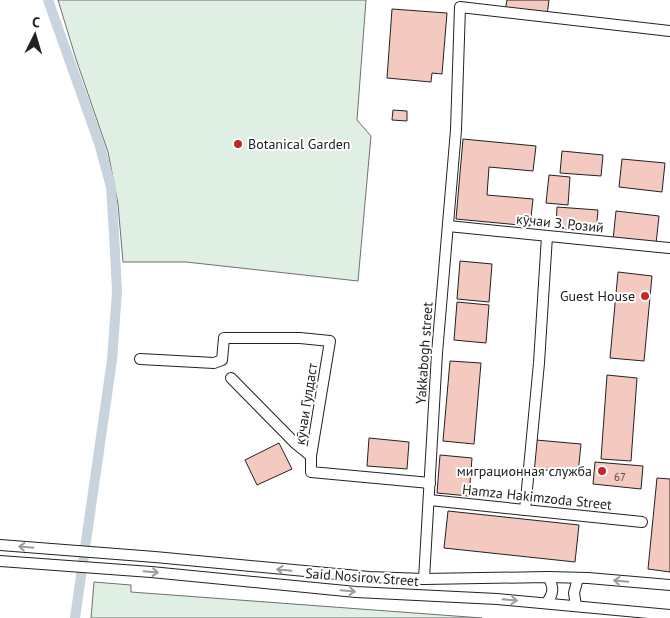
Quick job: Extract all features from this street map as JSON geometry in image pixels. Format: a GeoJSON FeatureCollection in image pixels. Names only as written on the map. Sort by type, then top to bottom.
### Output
{"type":"FeatureCollection","features":[{"type":"Feature","properties":{"kind":"street","name":"Yakkabogh street"},"geometry":{"type":"LineString","coordinates":[[424,579],[437,353],[456,130],[460,7],[670,31]]}},
{"type":"Feature","properties":{"kind":"street","name":"кӯчаи З. Розий"},"geometry":{"type":"LineString","coordinates":[[448,226],[669,248]]}},
{"type":"Feature","properties":{"kind":"street"},"geometry":{"type":"LineString","coordinates":[[525,510],[539,364],[548,236]]}},
{"type":"Feature","properties":{"kind":"street","name":"кӯчаи Гулдаст"},"geometry":{"type":"LineString","coordinates":[[140,359],[214,363],[222,360],[224,338],[300,338],[330,341],[310,472],[430,483]]}},
{"type":"Feature","properties":{"kind":"street"},"geometry":{"type":"LineString","coordinates":[[232,378],[295,443],[311,456]]}},
{"type":"Feature","properties":{"kind":"street","name":"Hamza Hakimzoda Street"},"geometry":{"type":"LineString","coordinates":[[429,500],[642,522]]}},
{"type":"Feature","properties":{"kind":"street","name":"Said Nosirov Street"},"geometry":{"type":"LineString","coordinates":[[0,545],[369,577],[424,579],[548,577],[670,585]]}},
{"type":"Feature","properties":{"kind":"street","name":"Said Nosirov Street"},"geometry":{"type":"LineString","coordinates":[[0,561],[103,568],[376,594],[490,598],[670,615]]}},
{"type":"Feature","properties":{"kind":"street"},"geometry":{"type":"LineString","coordinates":[[317,589],[319,574]]}},
{"type":"Feature","properties":{"kind":"street"},"geometry":{"type":"LineString","coordinates":[[546,603],[553,590],[548,577]]}},
{"type":"Feature","properties":{"kind":"street"},"geometry":{"type":"LineString","coordinates":[[576,606],[574,592],[578,578]]}},
{"type":"Feature","properties":{"kind":"green space","name":"Botanical Garden"},"geometry":{"type":"Polygon","coordinates":[[[58,0],[366,0],[357,120],[371,136],[358,281],[186,262],[123,262],[118,204],[108,152],[58,0]]]}},
{"type":"Feature","properties":{"kind":"green space"},"geometry":{"type":"Polygon","coordinates":[[[94,582],[131,585],[131,592],[482,618],[91,618],[94,582]]]}},
{"type":"Feature","properties":{"kind":"building"},"geometry":{"type":"Polygon","coordinates":[[[507,0],[549,0],[547,15],[505,11],[507,0]]]}},
{"type":"Feature","properties":{"kind":"building"},"geometry":{"type":"Polygon","coordinates":[[[392,9],[447,13],[442,74],[432,73],[431,82],[387,78],[392,9]]]}},
{"type":"Feature","properties":{"kind":"building"},"geometry":{"type":"Polygon","coordinates":[[[393,110],[407,111],[407,121],[392,120],[393,110]]]}},
{"type":"Feature","properties":{"kind":"building"},"geometry":{"type":"Polygon","coordinates":[[[463,139],[536,146],[533,171],[489,167],[487,195],[533,199],[530,226],[456,219],[463,139]]]}},
{"type":"Feature","properties":{"kind":"building"},"geometry":{"type":"Polygon","coordinates":[[[562,151],[603,155],[601,176],[560,173],[562,151]]]}},
{"type":"Feature","properties":{"kind":"building"},"geometry":{"type":"Polygon","coordinates":[[[622,159],[665,163],[662,192],[619,187],[622,159]]]}},
{"type":"Feature","properties":{"kind":"building"},"geometry":{"type":"Polygon","coordinates":[[[549,175],[570,177],[568,205],[546,203],[549,175]]]}},
{"type":"Feature","properties":{"kind":"building"},"geometry":{"type":"Polygon","coordinates":[[[557,207],[598,210],[596,232],[556,228],[557,207]]]}},
{"type":"Feature","properties":{"kind":"building"},"geometry":{"type":"Polygon","coordinates":[[[616,211],[659,216],[656,244],[613,240],[616,211]]]}},
{"type":"Feature","properties":{"kind":"building"},"geometry":{"type":"Polygon","coordinates":[[[460,261],[492,264],[489,302],[457,299],[460,261]]]}},
{"type":"Feature","properties":{"kind":"building"},"geometry":{"type":"Polygon","coordinates":[[[618,272],[652,276],[644,361],[610,358],[618,272]]]}},
{"type":"Feature","properties":{"kind":"building"},"geometry":{"type":"Polygon","coordinates":[[[457,302],[489,305],[486,343],[454,340],[457,302]]]}},
{"type":"Feature","properties":{"kind":"building"},"geometry":{"type":"Polygon","coordinates":[[[450,361],[481,363],[474,444],[443,441],[450,361]]]}},
{"type":"Feature","properties":{"kind":"building"},"geometry":{"type":"Polygon","coordinates":[[[607,375],[637,378],[631,461],[601,459],[607,375]]]}},
{"type":"Feature","properties":{"kind":"building"},"geometry":{"type":"Polygon","coordinates":[[[369,438],[409,442],[407,469],[367,466],[369,438]]]}},
{"type":"Feature","properties":{"kind":"building"},"geometry":{"type":"Polygon","coordinates":[[[536,440],[581,444],[578,473],[533,469],[536,440]]]}},
{"type":"Feature","properties":{"kind":"building"},"geometry":{"type":"Polygon","coordinates":[[[279,443],[292,469],[257,485],[245,460],[279,443]]]}},
{"type":"Feature","properties":{"kind":"building"},"geometry":{"type":"Polygon","coordinates":[[[440,455],[472,458],[469,496],[437,493],[440,455]]]}},
{"type":"Feature","properties":{"kind":"building"},"geometry":{"type":"Polygon","coordinates":[[[595,462],[643,466],[641,489],[593,484],[595,462]]]}},
{"type":"Feature","properties":{"kind":"building"},"geometry":{"type":"Polygon","coordinates":[[[657,478],[670,479],[670,572],[648,569],[657,478]]]}},
{"type":"Feature","properties":{"kind":"building"},"geometry":{"type":"Polygon","coordinates":[[[448,511],[579,525],[575,562],[444,548],[448,511]]]}},
{"type":"Feature","properties":{"kind":"waterway"},"geometry":{"type":"LineString","coordinates":[[48,0],[99,143],[111,187],[117,291],[112,360],[75,618]]}},
{"type":"Feature","properties":{"kind":"place","name":"Botanical Garden"},"geometry":{"type":"Point","coordinates":[238,144]}},
{"type":"Feature","properties":{"kind":"place","name":"Guest House"},"geometry":{"type":"Point","coordinates":[645,296]}},
{"type":"Feature","properties":{"kind":"place","name":"миграционная служба"},"geometry":{"type":"Point","coordinates":[602,471]}}]}
